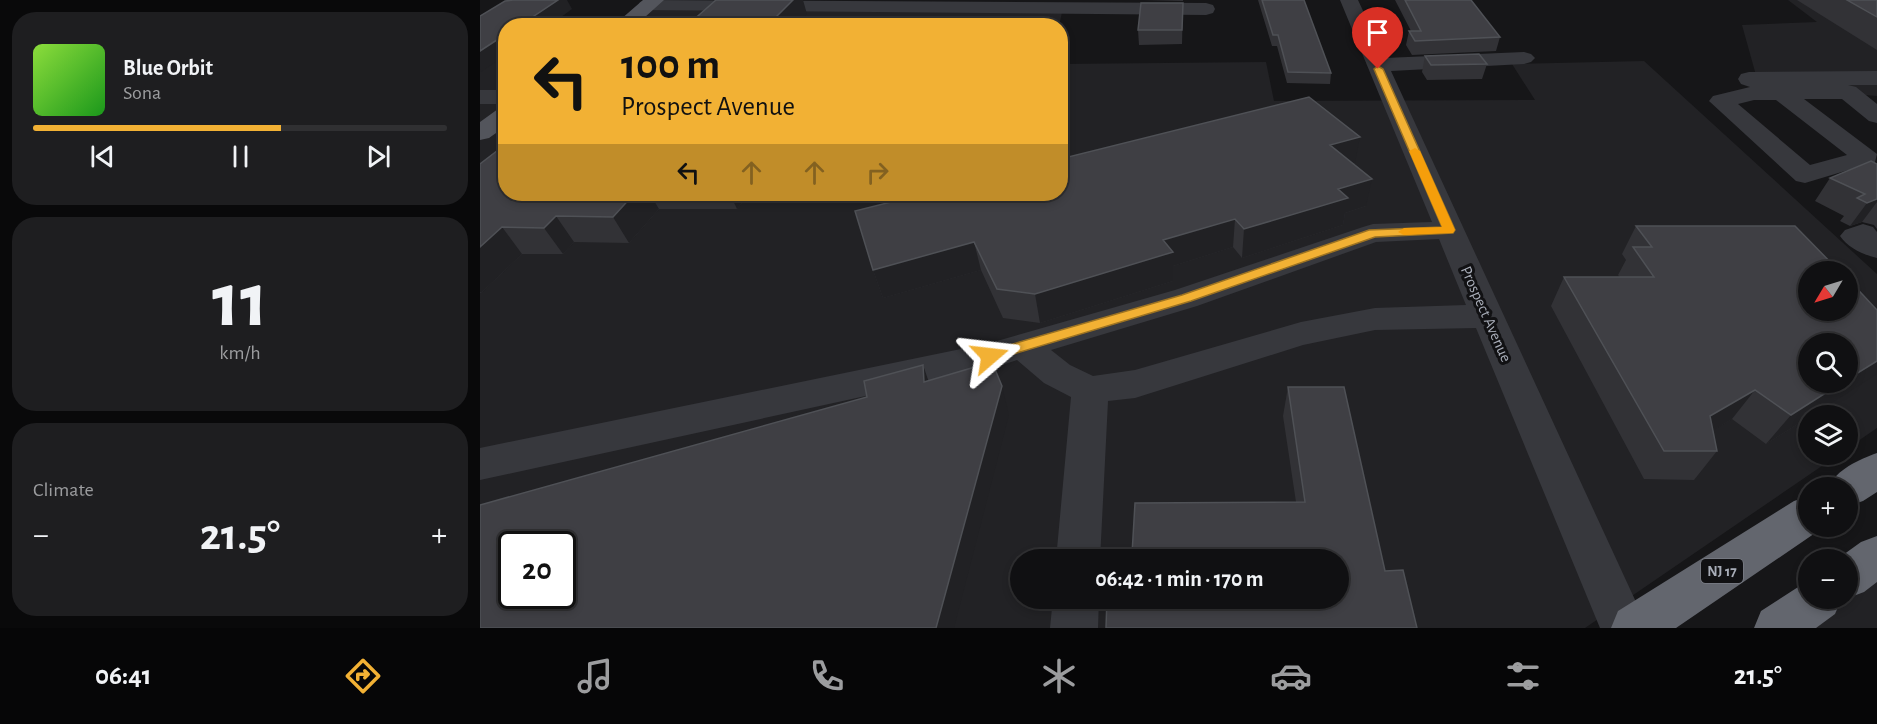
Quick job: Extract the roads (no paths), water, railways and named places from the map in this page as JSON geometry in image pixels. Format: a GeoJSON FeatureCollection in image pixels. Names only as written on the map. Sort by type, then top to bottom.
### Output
{"type":"FeatureCollection","features":[{"type":"Feature","properties":{"kind":"highway"},"geometry":{"type":"LineString","coordinates":[[1858,482],[1877,470]]}},
{"type":"Feature","properties":{"kind":"highway","name":"NJ 17"},"geometry":{"type":"LineString","coordinates":[[1635,628],[1798,521]]}},
{"type":"Feature","properties":{"kind":"highway"},"geometry":{"type":"LineString","coordinates":[[1778,628],[1804,609]]}},
{"type":"Feature","properties":{"kind":"main road"},"geometry":{"type":"LineString","coordinates":[[632,18],[651,3]]}},
{"type":"Feature","properties":{"kind":"main road"},"geometry":{"type":"LineString","coordinates":[[480,134],[498,120]]}},
{"type":"Feature","properties":{"kind":"street","name":"Prospect Avenue"},"geometry":{"type":"LineString","coordinates":[[1349,0],[1624,628]]}},
{"type":"Feature","properties":{"kind":"street"},"geometry":{"type":"LineString","coordinates":[[651,3],[1104,4],[1206,9]]}},
{"type":"Feature","properties":{"kind":"street"},"geometry":{"type":"LineString","coordinates":[[1377,65],[1524,58]]}},
{"type":"Feature","properties":{"kind":"street"},"geometry":{"type":"LineString","coordinates":[[1877,78],[1749,79],[1780,92],[1866,157],[1805,174],[1721,101],[1754,93],[1780,92],[1848,92],[1877,116]]}},
{"type":"Feature","properties":{"kind":"street"},"geometry":{"type":"LineString","coordinates":[[480,97],[498,97]]}},
{"type":"Feature","properties":{"kind":"street"},"geometry":{"type":"LineString","coordinates":[[480,464],[990,356],[1186,298],[1373,233],[1449,230]]}},
{"type":"Feature","properties":{"kind":"street"},"geometry":{"type":"LineString","coordinates":[[1023,346],[1058,374],[1089,390],[1135,384],[1301,333],[1354,323],[1425,316],[1487,316]]}},
{"type":"Feature","properties":{"kind":"street"},"geometry":{"type":"LineString","coordinates":[[1079,549],[1089,390]]}},
{"type":"Feature","properties":{"kind":"street"},"geometry":{"type":"LineString","coordinates":[[1074,628],[1075,609]]}}]}
